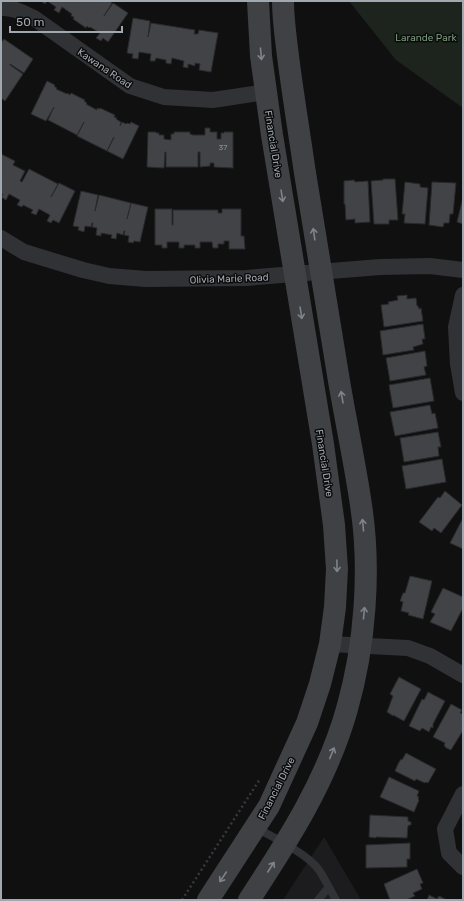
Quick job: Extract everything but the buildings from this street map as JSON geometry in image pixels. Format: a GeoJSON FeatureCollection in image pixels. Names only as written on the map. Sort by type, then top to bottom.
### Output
{"type":"FeatureCollection","features":[{"type":"Feature","properties":{"kind":"street","name":"Financial Drive"},"geometry":{"type":"LineString","coordinates":[[208,900],[269,806],[307,723],[320,684],[330,644],[335,607],[337,569],[334,525],[323,444],[266,92],[258,1]]}},
{"type":"Feature","properties":{"kind":"street"},"geometry":{"type":"LineString","coordinates":[[249,900],[286,844],[307,806],[334,750],[348,709],[360,646],[366,588],[366,564],[361,507],[320,273],[292,89],[283,1]]}},
{"type":"Feature","properties":{"kind":"street","name":"Kawana Road"},"geometry":{"type":"LineString","coordinates":[[1,8],[17,10],[34,18],[130,86],[164,97],[213,100],[266,92]]}},
{"type":"Feature","properties":{"kind":"street","name":"Olivia Marie Road"},"geometry":{"type":"LineString","coordinates":[[1,238],[24,252],[83,270],[109,276],[146,279],[246,278],[320,273],[388,266],[430,266],[463,270]]}},
{"type":"Feature","properties":{"kind":"street"},"geometry":{"type":"LineString","coordinates":[[463,295],[456,327],[458,364],[463,393]]}},
{"type":"Feature","properties":{"kind":"street"},"geometry":{"type":"LineString","coordinates":[[330,644],[408,648],[430,656],[463,675]]}},
{"type":"Feature","properties":{"kind":"street"},"geometry":{"type":"LineString","coordinates":[[463,794],[445,828],[449,853],[463,867]]}},
{"type":"Feature","properties":{"kind":"lane"},"geometry":{"type":"LineString","coordinates":[[255,828],[286,844],[314,864],[336,900]]}},
{"type":"Feature","properties":{"kind":"lane"},"geometry":{"type":"LineString","coordinates":[[318,900],[328,888]]}},
{"type":"Feature","properties":{"kind":"path"},"geometry":{"type":"LineString","coordinates":[[182,900],[264,773]]}},
{"type":"Feature","properties":{"kind":"shaded area"},"geometry":{"type":"Polygon","coordinates":[[[324,837],[361,900],[283,900],[324,837]]]}},
{"type":"Feature","properties":{"kind":"green space","name":"Larande Park"},"geometry":{"type":"Polygon","coordinates":[[[349,1],[463,1],[463,108],[396,60],[349,1]]]}}]}
